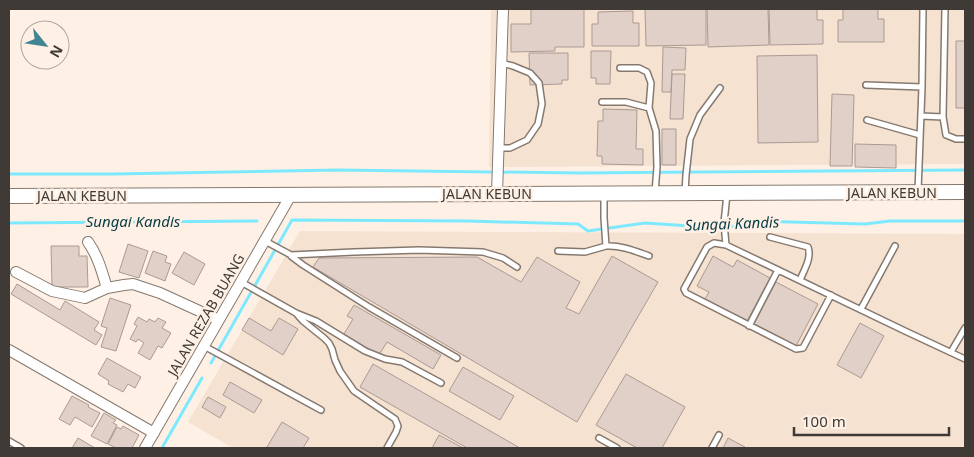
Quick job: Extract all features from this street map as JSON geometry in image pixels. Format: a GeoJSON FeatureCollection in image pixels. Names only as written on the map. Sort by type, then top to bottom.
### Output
{"type":"FeatureCollection","features":[{"type":"Feature","properties":{"kind":"main road","name":"JALAN KEBUN"},"geometry":{"type":"LineString","coordinates":[[9,196],[965,192]]}},
{"type":"Feature","properties":{"kind":"street"},"geometry":{"type":"LineString","coordinates":[[497,194],[503,9]]}},
{"type":"Feature","properties":{"kind":"street","name":"JALAN REZAB BUANG"},"geometry":{"type":"LineString","coordinates":[[145,448],[209,348],[219,320],[245,284],[269,243],[291,195]]}},
{"type":"Feature","properties":{"kind":"street"},"geometry":{"type":"LineString","coordinates":[[88,242],[94,251],[107,288]]}},
{"type":"Feature","properties":{"kind":"street"},"geometry":{"type":"LineString","coordinates":[[16,272],[52,291],[85,298],[107,288],[134,284],[160,292],[219,320]]}},
{"type":"Feature","properties":{"kind":"street"},"geometry":{"type":"LineString","coordinates":[[9,350],[154,433]]}},
{"type":"Feature","properties":{"kind":"lane"},"geometry":{"type":"LineString","coordinates":[[918,192],[922,88],[922,9]]}},
{"type":"Feature","properties":{"kind":"lane"},"geometry":{"type":"LineString","coordinates":[[946,9],[943,117],[946,135],[956,139],[965,139]]}},
{"type":"Feature","properties":{"kind":"lane"},"geometry":{"type":"LineString","coordinates":[[498,148],[510,148],[527,140],[538,124],[542,104],[539,83],[530,73],[502,63]]}},
{"type":"Feature","properties":{"kind":"lane"},"geometry":{"type":"LineString","coordinates":[[620,68],[639,68],[648,72],[651,83],[649,108],[656,131],[657,174],[655,193]]}},
{"type":"Feature","properties":{"kind":"lane"},"geometry":{"type":"LineString","coordinates":[[866,85],[922,88]]}},
{"type":"Feature","properties":{"kind":"lane"},"geometry":{"type":"LineString","coordinates":[[685,193],[690,138],[700,115],[720,88]]}},
{"type":"Feature","properties":{"kind":"lane"},"geometry":{"type":"LineString","coordinates":[[602,102],[626,102],[649,108]]}},
{"type":"Feature","properties":{"kind":"lane"},"geometry":{"type":"LineString","coordinates":[[921,116],[943,117]]}},
{"type":"Feature","properties":{"kind":"lane"},"geometry":{"type":"LineString","coordinates":[[867,120],[920,135]]}},
{"type":"Feature","properties":{"kind":"lane"},"geometry":{"type":"LineString","coordinates":[[604,193],[606,246]]}},
{"type":"Feature","properties":{"kind":"lane"},"geometry":{"type":"LineString","coordinates":[[726,245],[724,223],[727,193]]}},
{"type":"Feature","properties":{"kind":"lane"},"geometry":{"type":"LineString","coordinates":[[770,237],[808,247],[810,252],[800,280]]}},
{"type":"Feature","properties":{"kind":"lane"},"geometry":{"type":"LineString","coordinates":[[831,295],[803,348],[796,349],[686,293],[684,289],[707,247],[714,242],[726,245],[831,295],[860,310],[965,359]]}},
{"type":"Feature","properties":{"kind":"lane"},"geometry":{"type":"LineString","coordinates":[[269,243],[369,307],[457,358]]}},
{"type":"Feature","properties":{"kind":"lane"},"geometry":{"type":"LineString","coordinates":[[558,251],[585,252],[606,246],[615,246],[649,256]]}},
{"type":"Feature","properties":{"kind":"lane"},"geometry":{"type":"LineString","coordinates":[[860,310],[895,246]]}},
{"type":"Feature","properties":{"kind":"lane"},"geometry":{"type":"LineString","coordinates":[[291,256],[410,250],[482,252],[503,258],[517,267]]}},
{"type":"Feature","properties":{"kind":"lane"},"geometry":{"type":"LineString","coordinates":[[749,326],[778,270]]}},
{"type":"Feature","properties":{"kind":"lane"},"geometry":{"type":"LineString","coordinates":[[245,284],[296,313],[316,321],[365,351],[385,359],[402,362],[441,383]]}},
{"type":"Feature","properties":{"kind":"lane"},"geometry":{"type":"LineString","coordinates":[[296,313],[329,344],[337,366],[354,391],[395,419],[398,426],[387,448]]}},
{"type":"Feature","properties":{"kind":"lane"},"geometry":{"type":"LineString","coordinates":[[951,352],[965,328]]}},
{"type":"Feature","properties":{"kind":"lane"},"geometry":{"type":"LineString","coordinates":[[209,348],[321,410]]}},
{"type":"Feature","properties":{"kind":"lane"},"geometry":{"type":"LineString","coordinates":[[712,448],[719,435]]}},
{"type":"Feature","properties":{"kind":"lane"},"geometry":{"type":"LineString","coordinates":[[599,438],[617,448]]}},
{"type":"Feature","properties":{"kind":"lane"},"geometry":{"type":"LineString","coordinates":[[9,441],[21,448]]}},
{"type":"Feature","properties":{"kind":"shaded area"},"geometry":{"type":"Polygon","coordinates":[[[491,9],[965,9],[965,164],[489,167],[491,9]]]}},
{"type":"Feature","properties":{"kind":"shaded area"},"geometry":{"type":"Polygon","coordinates":[[[300,231],[965,234],[965,447],[233,448],[188,422],[300,231]]]}},
{"type":"Feature","properties":{"kind":"building"},"geometry":{"type":"Polygon","coordinates":[[[531,9],[584,9],[584,47],[555,47],[555,51],[511,52],[511,24],[531,24],[531,9]]]}},
{"type":"Feature","properties":{"kind":"building"},"geometry":{"type":"Polygon","coordinates":[[[645,9],[706,9],[706,45],[646,46],[645,9]]]}},
{"type":"Feature","properties":{"kind":"building"},"geometry":{"type":"Polygon","coordinates":[[[707,9],[768,9],[769,45],[708,47],[707,9]]]}},
{"type":"Feature","properties":{"kind":"building"},"geometry":{"type":"Polygon","coordinates":[[[769,9],[817,9],[817,20],[823,20],[823,44],[770,45],[769,9]]]}},
{"type":"Feature","properties":{"kind":"building"},"geometry":{"type":"Polygon","coordinates":[[[843,9],[878,9],[878,19],[884,19],[884,42],[838,42],[838,20],[843,20],[843,9]]]}},
{"type":"Feature","properties":{"kind":"building"},"geometry":{"type":"Polygon","coordinates":[[[633,11],[633,23],[639,23],[639,46],[592,46],[592,24],[598,24],[598,12],[633,11]]]}},
{"type":"Feature","properties":{"kind":"building"},"geometry":{"type":"Polygon","coordinates":[[[956,41],[965,41],[965,108],[956,108],[956,41]]]}},
{"type":"Feature","properties":{"kind":"building"},"geometry":{"type":"Polygon","coordinates":[[[663,47],[686,48],[685,70],[672,70],[671,92],[662,92],[663,47]]]}},
{"type":"Feature","properties":{"kind":"building"},"geometry":{"type":"Polygon","coordinates":[[[591,51],[611,51],[610,84],[596,84],[596,78],[591,78],[591,51]]]}},
{"type":"Feature","properties":{"kind":"building"},"geometry":{"type":"Polygon","coordinates":[[[529,53],[568,53],[568,80],[562,80],[562,84],[530,85],[529,53]]]}},
{"type":"Feature","properties":{"kind":"building"},"geometry":{"type":"Polygon","coordinates":[[[817,55],[818,142],[758,143],[757,56],[817,55]]]}},
{"type":"Feature","properties":{"kind":"building"},"geometry":{"type":"Polygon","coordinates":[[[672,74],[685,74],[683,119],[670,119],[672,74]]]}},
{"type":"Feature","properties":{"kind":"building"},"geometry":{"type":"Polygon","coordinates":[[[832,94],[854,95],[852,166],[830,166],[832,94]]]}},
{"type":"Feature","properties":{"kind":"building"},"geometry":{"type":"Polygon","coordinates":[[[603,109],[637,110],[636,149],[643,149],[643,165],[602,164],[602,156],[597,156],[598,121],[603,121],[603,109]]]}},
{"type":"Feature","properties":{"kind":"building"},"geometry":{"type":"Polygon","coordinates":[[[662,129],[676,129],[676,165],[662,165],[662,129]]]}},
{"type":"Feature","properties":{"kind":"building"},"geometry":{"type":"Polygon","coordinates":[[[855,144],[896,145],[896,168],[855,167],[855,144]]]}},
{"type":"Feature","properties":{"kind":"building"},"geometry":{"type":"Polygon","coordinates":[[[128,244],[148,251],[139,278],[119,272],[128,244]]]}},
{"type":"Feature","properties":{"kind":"building"},"geometry":{"type":"Polygon","coordinates":[[[51,246],[79,246],[79,256],[87,256],[88,287],[52,287],[51,246]]]}},
{"type":"Feature","properties":{"kind":"building"},"geometry":{"type":"Polygon","coordinates":[[[153,251],[167,256],[165,262],[171,264],[165,281],[145,273],[153,251]]]}},
{"type":"Feature","properties":{"kind":"building"},"geometry":{"type":"Polygon","coordinates":[[[184,252],[205,264],[194,285],[172,273],[184,252]]]}},
{"type":"Feature","properties":{"kind":"building"},"geometry":{"type":"Polygon","coordinates":[[[612,256],[658,282],[577,422],[313,267],[319,258],[477,257],[521,282],[537,257],[580,282],[566,308],[579,314],[612,256]]]}},
{"type":"Feature","properties":{"kind":"building"},"geometry":{"type":"Polygon","coordinates":[[[713,256],[733,267],[737,260],[770,278],[747,321],[705,299],[709,292],[697,286],[713,256]]]}},
{"type":"Feature","properties":{"kind":"building"},"geometry":{"type":"Polygon","coordinates":[[[776,282],[818,304],[796,346],[754,324],[776,282]]]}},
{"type":"Feature","properties":{"kind":"building"},"geometry":{"type":"Polygon","coordinates":[[[17,284],[60,310],[65,301],[99,322],[94,330],[102,335],[96,345],[11,294],[17,284]]]}},
{"type":"Feature","properties":{"kind":"building"},"geometry":{"type":"Polygon","coordinates":[[[110,298],[131,305],[116,351],[101,347],[107,328],[101,326],[110,298]]]}},
{"type":"Feature","properties":{"kind":"building"},"geometry":{"type":"Polygon","coordinates":[[[354,305],[441,355],[433,369],[387,342],[379,355],[344,334],[353,319],[347,316],[354,305]]]}},
{"type":"Feature","properties":{"kind":"building"},"geometry":{"type":"Polygon","coordinates":[[[138,317],[147,322],[149,319],[155,322],[158,318],[166,322],[162,328],[171,333],[162,348],[158,346],[150,360],[138,353],[144,343],[138,339],[136,342],[130,339],[137,326],[134,324],[138,317]]]}},
{"type":"Feature","properties":{"kind":"building"},"geometry":{"type":"Polygon","coordinates":[[[249,318],[271,331],[279,318],[298,329],[283,355],[242,330],[249,318]]]}},
{"type":"Feature","properties":{"kind":"building"},"geometry":{"type":"Polygon","coordinates":[[[860,323],[884,336],[861,378],[837,365],[860,323]]]}},
{"type":"Feature","properties":{"kind":"building"},"geometry":{"type":"Polygon","coordinates":[[[107,358],[141,377],[135,388],[128,384],[123,392],[108,384],[109,381],[98,374],[107,358]]]}},
{"type":"Feature","properties":{"kind":"building"},"geometry":{"type":"Polygon","coordinates":[[[373,364],[520,448],[467,448],[360,387],[373,364]]]}},
{"type":"Feature","properties":{"kind":"building"},"geometry":{"type":"Polygon","coordinates":[[[463,367],[514,396],[500,420],[449,391],[463,367]]]}},
{"type":"Feature","properties":{"kind":"building"},"geometry":{"type":"Polygon","coordinates":[[[626,374],[685,407],[662,448],[637,448],[596,425],[626,374]]]}},
{"type":"Feature","properties":{"kind":"building"},"geometry":{"type":"Polygon","coordinates":[[[230,382],[262,400],[254,413],[223,395],[230,382]]]}},
{"type":"Feature","properties":{"kind":"building"},"geometry":{"type":"Polygon","coordinates":[[[72,396],[100,413],[92,427],[75,417],[70,425],[59,419],[72,396]]]}},
{"type":"Feature","properties":{"kind":"building"},"geometry":{"type":"Polygon","coordinates":[[[208,397],[226,407],[220,418],[202,407],[208,397]]]}},
{"type":"Feature","properties":{"kind":"building"},"geometry":{"type":"Polygon","coordinates":[[[104,413],[116,420],[113,423],[117,425],[107,444],[91,436],[104,413]]]}},
{"type":"Feature","properties":{"kind":"building"},"geometry":{"type":"Polygon","coordinates":[[[282,422],[309,438],[303,448],[267,447],[282,422]]]}},
{"type":"Feature","properties":{"kind":"building"},"geometry":{"type":"Polygon","coordinates":[[[123,426],[139,435],[132,448],[116,448],[108,444],[117,427],[121,429],[123,426]]]}},
{"type":"Feature","properties":{"kind":"building"},"geometry":{"type":"Polygon","coordinates":[[[439,435],[463,448],[432,448],[439,435]]]}},
{"type":"Feature","properties":{"kind":"building"},"geometry":{"type":"Polygon","coordinates":[[[78,438],[95,448],[72,448],[78,438]]]}},
{"type":"Feature","properties":{"kind":"building"},"geometry":{"type":"Polygon","coordinates":[[[728,438],[745,447],[745,448],[723,448],[728,438]]]}},
{"type":"Feature","properties":{"kind":"waterway"},"geometry":{"type":"LineString","coordinates":[[9,174],[338,170],[579,173],[965,170]]}},
{"type":"Feature","properties":{"kind":"waterway","name":"Sungai Kandis"},"geometry":{"type":"LineString","coordinates":[[211,363],[292,220],[578,224],[588,231],[645,223],[705,227],[734,226],[748,221],[865,224],[890,221],[965,221]]}},
{"type":"Feature","properties":{"kind":"waterway","name":"Sungai Kandis"},"geometry":{"type":"LineString","coordinates":[[9,223],[257,221]]}},
{"type":"Feature","properties":{"kind":"waterway"},"geometry":{"type":"LineString","coordinates":[[162,448],[202,378]]}}]}
